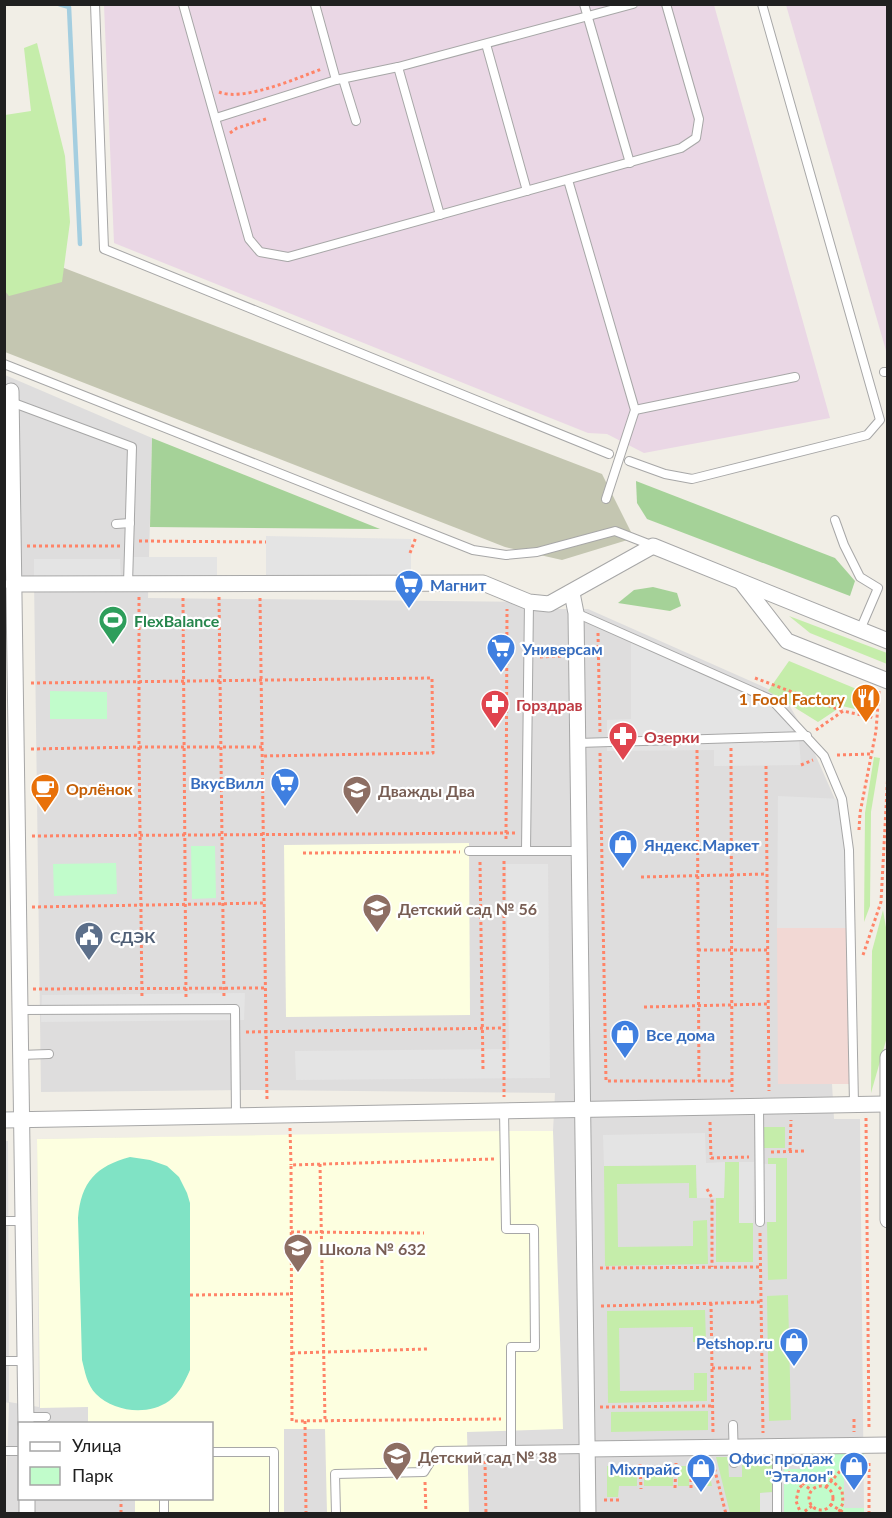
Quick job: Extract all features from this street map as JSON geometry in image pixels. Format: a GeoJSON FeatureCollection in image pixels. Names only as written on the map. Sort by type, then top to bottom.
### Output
{"type":"FeatureCollection","features":[{"type":"Feature","properties":{"kind":"street"},"geometry":{"type":"LineString","coordinates":[[9,397],[26,1420]]}},
{"type":"Feature","properties":{"kind":"street"},"geometry":{"type":"LineString","coordinates":[[13,584],[483,583],[530,602],[549,604],[653,546],[888,641]]}},
{"type":"Feature","properties":{"kind":"street"},"geometry":{"type":"LineString","coordinates":[[740,580],[787,641],[888,681]]}},
{"type":"Feature","properties":{"kind":"street"},"geometry":{"type":"LineString","coordinates":[[572,593],[576,614],[588,1514]]}},
{"type":"Feature","properties":{"kind":"street"},"geometry":{"type":"LineString","coordinates":[[888,1057],[885,1104],[888,1220]]}},
{"type":"Feature","properties":{"kind":"street"},"geometry":{"type":"LineString","coordinates":[[4,1120],[290,1115],[504,1106],[582,1109],[710,1107],[764,1101],[885,1104]]}},
{"type":"Feature","properties":{"kind":"street"},"geometry":{"type":"LineString","coordinates":[[587,1449],[734,1455],[770,1447],[888,1445]]}},
{"type":"Feature","properties":{"kind":"lane"},"geometry":{"type":"LineString","coordinates":[[95,4],[104,249],[609,454]]}},
{"type":"Feature","properties":{"kind":"lane"},"geometry":{"type":"LineString","coordinates":[[183,4],[249,239],[260,252],[288,257],[630,163],[681,148],[696,138],[699,119],[666,4]]}},
{"type":"Feature","properties":{"kind":"lane"},"geometry":{"type":"LineString","coordinates":[[315,4],[332,66],[340,79],[356,121]]}},
{"type":"Feature","properties":{"kind":"lane"},"geometry":{"type":"LineString","coordinates":[[584,4],[630,163]]}},
{"type":"Feature","properties":{"kind":"lane"},"geometry":{"type":"LineString","coordinates":[[216,118],[340,79],[398,68],[633,4]]}},
{"type":"Feature","properties":{"kind":"lane"},"geometry":{"type":"LineString","coordinates":[[629,461],[665,474],[692,479],[867,435],[880,420],[762,4]]}},
{"type":"Feature","properties":{"kind":"lane"},"geometry":{"type":"LineString","coordinates":[[486,44],[527,191]]}},
{"type":"Feature","properties":{"kind":"lane"},"geometry":{"type":"LineString","coordinates":[[398,68],[440,215]]}},
{"type":"Feature","properties":{"kind":"lane"},"geometry":{"type":"LineString","coordinates":[[568,180],[635,410],[606,499]]}},
{"type":"Feature","properties":{"kind":"lane"},"geometry":{"type":"LineString","coordinates":[[4,364],[472,550],[506,555],[537,552],[615,531],[653,546]]}},
{"type":"Feature","properties":{"kind":"lane"},"geometry":{"type":"LineString","coordinates":[[635,410],[795,377]]}},
{"type":"Feature","properties":{"kind":"lane"},"geometry":{"type":"LineString","coordinates":[[9,397],[132,447],[129,544],[134,584]]}},
{"type":"Feature","properties":{"kind":"lane"},"geometry":{"type":"LineString","coordinates":[[835,519],[844,545],[860,577],[878,588],[860,630]]}},
{"type":"Feature","properties":{"kind":"lane"},"geometry":{"type":"LineString","coordinates":[[116,524],[130,523]]}},
{"type":"Feature","properties":{"kind":"lane"},"geometry":{"type":"LineString","coordinates":[[526,851],[530,602]]}},
{"type":"Feature","properties":{"kind":"lane"},"geometry":{"type":"LineString","coordinates":[[576,614],[772,700],[825,756],[842,799],[849,850],[854,1104]]}},
{"type":"Feature","properties":{"kind":"lane"},"geometry":{"type":"LineString","coordinates":[[578,742],[807,736]]}},
{"type":"Feature","properties":{"kind":"lane"},"geometry":{"type":"LineString","coordinates":[[469,852],[579,851]]}},
{"type":"Feature","properties":{"kind":"lane"},"geometry":{"type":"LineString","coordinates":[[19,1010],[235,1009],[236,1116]]}},
{"type":"Feature","properties":{"kind":"lane"},"geometry":{"type":"LineString","coordinates":[[20,1055],[50,1054]]}},
{"type":"Feature","properties":{"kind":"lane"},"geometry":{"type":"LineString","coordinates":[[760,1222],[759,1152],[764,1101]]}},
{"type":"Feature","properties":{"kind":"lane"},"geometry":{"type":"LineString","coordinates":[[504,1106],[506,1229],[534,1229],[535,1347],[511,1347],[512,1450]]}},
{"type":"Feature","properties":{"kind":"lane"},"geometry":{"type":"LineString","coordinates":[[4,1221],[23,1221]]}},
{"type":"Feature","properties":{"kind":"lane"},"geometry":{"type":"LineString","coordinates":[[4,1361],[25,1360]]}},
{"type":"Feature","properties":{"kind":"lane"},"geometry":{"type":"LineString","coordinates":[[26,1420],[46,1417]]}},
{"type":"Feature","properties":{"kind":"lane"},"geometry":{"type":"LineString","coordinates":[[733,1425],[734,1455]]}},
{"type":"Feature","properties":{"kind":"lane"},"geometry":{"type":"LineString","coordinates":[[770,1447],[777,1514]]}},
{"type":"Feature","properties":{"kind":"lane"},"geometry":{"type":"LineString","coordinates":[[336,1514],[335,1474],[424,1472],[437,1451],[587,1449]]}},
{"type":"Feature","properties":{"kind":"lane"},"geometry":{"type":"LineString","coordinates":[[213,1452],[274,1452],[274,1514]]}},
{"type":"Feature","properties":{"kind":"path"},"geometry":{"type":"LineString","coordinates":[[214,84],[219,92],[237,96],[332,66]]}},
{"type":"Feature","properties":{"kind":"path"},"geometry":{"type":"LineString","coordinates":[[229,143],[230,134],[237,128],[266,119]]}},
{"type":"Feature","properties":{"kind":"path"},"geometry":{"type":"LineString","coordinates":[[13,546],[266,542]]}},
{"type":"Feature","properties":{"kind":"path"},"geometry":{"type":"LineString","coordinates":[[134,584],[139,683],[142,1010]]}},
{"type":"Feature","properties":{"kind":"path"},"geometry":{"type":"LineString","coordinates":[[183,584],[186,1009]]}},
{"type":"Feature","properties":{"kind":"path"},"geometry":{"type":"LineString","coordinates":[[219,584],[224,1009]]}},
{"type":"Feature","properties":{"kind":"path"},"geometry":{"type":"LineString","coordinates":[[260,584],[267,1103]]}},
{"type":"Feature","properties":{"kind":"path"},"geometry":{"type":"LineString","coordinates":[[504,1106],[507,599]]}},
{"type":"Feature","properties":{"kind":"path"},"geometry":{"type":"LineString","coordinates":[[598,625],[606,1081],[732,1081]]}},
{"type":"Feature","properties":{"kind":"path"},"geometry":{"type":"LineString","coordinates":[[507,657],[598,656]]}},
{"type":"Feature","properties":{"kind":"path"},"geometry":{"type":"LineString","coordinates":[[28,683],[432,678],[433,753],[262,756]]}},
{"type":"Feature","properties":{"kind":"path"},"geometry":{"type":"LineString","coordinates":[[807,736],[843,711],[875,718]]}},
{"type":"Feature","properties":{"kind":"path"},"geometry":{"type":"LineString","coordinates":[[731,738],[732,1097]]}},
{"type":"Feature","properties":{"kind":"path"},"geometry":{"type":"LineString","coordinates":[[697,739],[699,1081]]}},
{"type":"Feature","properties":{"kind":"path"},"geometry":{"type":"LineString","coordinates":[[16,750],[262,747]]}},
{"type":"Feature","properties":{"kind":"path"},"geometry":{"type":"LineString","coordinates":[[764,1101],[768,1004],[766,766]]}},
{"type":"Feature","properties":{"kind":"path"},"geometry":{"type":"LineString","coordinates":[[862,959],[881,902],[888,771]]}},
{"type":"Feature","properties":{"kind":"path"},"geometry":{"type":"LineString","coordinates":[[480,834],[483,1070]]}},
{"type":"Feature","properties":{"kind":"path"},"geometry":{"type":"LineString","coordinates":[[17,836],[525,834]]}},
{"type":"Feature","properties":{"kind":"path"},"geometry":{"type":"LineString","coordinates":[[303,853],[469,852]]}},
{"type":"Feature","properties":{"kind":"path"},"geometry":{"type":"LineString","coordinates":[[641,877],[767,874]]}},
{"type":"Feature","properties":{"kind":"path"},"geometry":{"type":"LineString","coordinates":[[30,907],[264,903]]}},
{"type":"Feature","properties":{"kind":"path"},"geometry":{"type":"LineString","coordinates":[[698,950],[768,950]]}},
{"type":"Feature","properties":{"kind":"path"},"geometry":{"type":"LineString","coordinates":[[19,989],[265,988]]}},
{"type":"Feature","properties":{"kind":"path"},"geometry":{"type":"LineString","coordinates":[[644,1006],[768,1004]]}},
{"type":"Feature","properties":{"kind":"path"},"geometry":{"type":"LineString","coordinates":[[235,1031],[504,1028]]}},
{"type":"Feature","properties":{"kind":"path"},"geometry":{"type":"LineString","coordinates":[[710,1107],[711,1158],[751,1157],[751,1148]]}},
{"type":"Feature","properties":{"kind":"path"},"geometry":{"type":"LineString","coordinates":[[290,1115],[292,1421],[511,1419]]}},
{"type":"Feature","properties":{"kind":"path"},"geometry":{"type":"LineString","coordinates":[[790,1151],[791,1120]]}},
{"type":"Feature","properties":{"kind":"path"},"geometry":{"type":"LineString","coordinates":[[759,1152],[805,1151]]}},
{"type":"Feature","properties":{"kind":"path"},"geometry":{"type":"LineString","coordinates":[[291,1165],[505,1159]]}},
{"type":"Feature","properties":{"kind":"path"},"geometry":{"type":"LineString","coordinates":[[320,1164],[325,1421]]}},
{"type":"Feature","properties":{"kind":"path"},"geometry":{"type":"LineString","coordinates":[[707,1189],[712,1198],[712,1267]]}},
{"type":"Feature","properties":{"kind":"path"},"geometry":{"type":"LineString","coordinates":[[760,1222],[761,1302],[770,1447]]}},
{"type":"Feature","properties":{"kind":"path"},"geometry":{"type":"LineString","coordinates":[[291,1232],[424,1233]]}},
{"type":"Feature","properties":{"kind":"path"},"geometry":{"type":"LineString","coordinates":[[585,1269],[760,1267]]}},
{"type":"Feature","properties":{"kind":"path"},"geometry":{"type":"LineString","coordinates":[[190,1295],[291,1294]]}},
{"type":"Feature","properties":{"kind":"path"},"geometry":{"type":"LineString","coordinates":[[585,1306],[761,1302]]}},
{"type":"Feature","properties":{"kind":"path"},"geometry":{"type":"LineString","coordinates":[[711,1303],[713,1436]]}},
{"type":"Feature","properties":{"kind":"path"},"geometry":{"type":"LineString","coordinates":[[712,1346],[751,1345]]}},
{"type":"Feature","properties":{"kind":"path"},"geometry":{"type":"LineString","coordinates":[[292,1353],[427,1349]]}},
{"type":"Feature","properties":{"kind":"path"},"geometry":{"type":"LineString","coordinates":[[712,1368],[751,1368]]}},
{"type":"Feature","properties":{"kind":"path"},"geometry":{"type":"LineString","coordinates":[[586,1407],[713,1406]]}},
{"type":"Feature","properties":{"kind":"path"},"geometry":{"type":"LineString","coordinates":[[854,1419],[854,1433]]}},
{"type":"Feature","properties":{"kind":"path"},"geometry":{"type":"LineString","coordinates":[[305,1421],[306,1514]]}},
{"type":"Feature","properties":{"kind":"path"},"geometry":{"type":"LineString","coordinates":[[485,1450],[486,1514]]}},
{"type":"Feature","properties":{"kind":"path"},"geometry":{"type":"LineString","coordinates":[[826,1487],[856,1453]]}},
{"type":"Feature","properties":{"kind":"path"},"geometry":{"type":"LineString","coordinates":[[640,1455],[641,1489]]}},
{"type":"Feature","properties":{"kind":"path"},"geometry":{"type":"LineString","coordinates":[[675,1488],[676,1455]]}},
{"type":"Feature","properties":{"kind":"path"},"geometry":{"type":"LineString","coordinates":[[691,1455],[691,1488]]}},
{"type":"Feature","properties":{"kind":"path"},"geometry":{"type":"LineString","coordinates":[[711,1455],[726,1514]]}},
{"type":"Feature","properties":{"kind":"path"},"geometry":{"type":"LineString","coordinates":[[784,1469],[812,1490]]}},
{"type":"Feature","properties":{"kind":"path"},"geometry":{"type":"LineString","coordinates":[[424,1472],[426,1514]]}},
{"type":"Feature","properties":{"kind":"path"},"geometry":{"type":"LineString","coordinates":[[813,1506],[801,1514],[798,1508],[796,1494],[802,1482],[814,1475],[834,1479],[842,1490],[839,1512]]}},
{"type":"Feature","properties":{"kind":"path"},"geometry":{"type":"LineString","coordinates":[[820,1486],[826,1487],[832,1493],[830,1504],[824,1509],[813,1506],[809,1500],[812,1490],[820,1486]]}},
{"type":"Feature","properties":{"kind":"path"},"geometry":{"type":"LineString","coordinates":[[604,1500],[621,1500]]}},
{"type":"Feature","properties":{"kind":"path"},"geometry":{"type":"LineString","coordinates":[[830,1504],[839,1512],[846,1514]]}},
{"type":"Feature","properties":{"kind":"shaded area"},"geometry":{"type":"Polygon","coordinates":[[[104,5],[714,5],[830,418],[644,453],[607,434],[588,433],[114,243],[104,5]]]}},
{"type":"Feature","properties":{"kind":"shaded area"},"geometry":{"type":"Polygon","coordinates":[[[786,5],[887,5],[887,354],[786,5]]]}},
{"type":"Feature","properties":{"kind":"shaded area"},"geometry":{"type":"Polygon","coordinates":[[[4,245],[602,474],[634,538],[562,560],[505,547],[5,352],[4,245]]]}},
{"type":"Feature","properties":{"kind":"shaded area"},"geometry":{"type":"Polygon","coordinates":[[[5,375],[152,438],[148,598],[529,602],[544,609],[588,609],[784,696],[807,736],[838,806],[778,1084],[832,1084],[834,1119],[860,1119],[864,1513],[5,1513],[9,1403],[4,1402],[5,1141],[8,1141],[9,1402],[39,1407],[37,1139],[553,1131],[555,1093],[249,1090],[41,1092],[34,579],[5,574],[5,375]]]}},
{"type":"Feature","properties":{"kind":"shaded area"},"geometry":{"type":"Polygon","coordinates":[[[266,536],[411,539],[411,576],[266,576],[266,536]]]}},
{"type":"Feature","properties":{"kind":"shaded area"},"geometry":{"type":"Polygon","coordinates":[[[133,557],[217,557],[217,576],[133,576],[133,557]]]}},
{"type":"Feature","properties":{"kind":"shaded area"},"geometry":{"type":"Polygon","coordinates":[[[34,559],[120,559],[121,578],[34,578],[34,559]]]}},
{"type":"Feature","properties":{"kind":"shaded area"},"geometry":{"type":"Polygon","coordinates":[[[631,639],[772,700],[798,727],[801,765],[714,766],[714,750],[607,751],[607,720],[631,719],[631,639]]]}},
{"type":"Feature","properties":{"kind":"shaded area"},"geometry":{"type":"Polygon","coordinates":[[[778,796],[842,799],[853,928],[777,928],[778,796]]]}},
{"type":"Feature","properties":{"kind":"shaded area","name":"Детский сад № 56"},"geometry":{"type":"Polygon","coordinates":[[[469,843],[470,1015],[286,1017],[284,845],[469,843]]]}},
{"type":"Feature","properties":{"kind":"shaded area"},"geometry":{"type":"Polygon","coordinates":[[[506,864],[548,864],[550,1078],[296,1080],[295,1051],[509,1049],[506,864]]]}},
{"type":"Feature","properties":{"kind":"shaded area"},"geometry":{"type":"Polygon","coordinates":[[[777,928],[848,928],[849,1084],[778,1084],[777,928]]]}},
{"type":"Feature","properties":{"kind":"shaded area"},"geometry":{"type":"Polygon","coordinates":[[[245,993],[244,1020],[41,1022],[42,995],[245,993]]]}},
{"type":"Feature","properties":{"kind":"shaded area","name":"Школа № 632"},"geometry":{"type":"Polygon","coordinates":[[[553,1131],[563,1429],[467,1432],[469,1513],[327,1513],[325,1429],[284,1429],[284,1513],[135,1513],[135,1500],[213,1500],[213,1422],[88,1422],[88,1407],[40,1408],[37,1139],[553,1131]]]}},
{"type":"Feature","properties":{"kind":"shaded area"},"geometry":{"type":"Polygon","coordinates":[[[705,1133],[706,1163],[725,1162],[724,1198],[697,1198],[696,1165],[604,1166],[603,1135],[705,1133]]]}},
{"type":"Feature","properties":{"kind":"shaded area"},"geometry":{"type":"Polygon","coordinates":[[[739,1162],[754,1162],[753,1223],[739,1223],[739,1162]]]}},
{"type":"Feature","properties":{"kind":"shaded area"},"geometry":{"type":"Polygon","coordinates":[[[764,1164],[776,1164],[776,1222],[764,1222],[764,1164]]]}},
{"type":"Feature","properties":{"kind":"shaded area"},"geometry":{"type":"Polygon","coordinates":[[[777,1492],[777,1513],[760,1513],[760,1493],[777,1492]]]}},
{"type":"Feature","properties":{"kind":"green space"},"geometry":{"type":"Polygon","coordinates":[[[37,43],[65,156],[70,222],[62,282],[9,296],[4,290],[5,115],[31,111],[24,48],[37,43]]]}},
{"type":"Feature","properties":{"kind":"green space"},"geometry":{"type":"Polygon","coordinates":[[[152,438],[380,529],[150,527],[152,438]]]}},
{"type":"Feature","properties":{"kind":"green space"},"geometry":{"type":"Polygon","coordinates":[[[636,481],[835,558],[855,581],[850,596],[647,519],[637,503],[636,481]]]}},
{"type":"Feature","properties":{"kind":"green space"},"geometry":{"type":"Polygon","coordinates":[[[653,587],[677,593],[681,606],[670,611],[618,603],[634,590],[653,587]]]}},
{"type":"Feature","properties":{"kind":"green space"},"geometry":{"type":"Polygon","coordinates":[[[789,616],[887,653],[887,664],[810,633],[789,616]]]}},
{"type":"Feature","properties":{"kind":"green space"},"geometry":{"type":"Polygon","coordinates":[[[789,661],[871,695],[859,710],[842,706],[818,722],[768,691],[789,661]]]}},
{"type":"Feature","properties":{"kind":"green space"},"geometry":{"type":"Polygon","coordinates":[[[50,691],[107,692],[107,719],[50,719],[50,691]]]}},
{"type":"Feature","properties":{"kind":"green space"},"geometry":{"type":"Polygon","coordinates":[[[874,757],[880,758],[871,812],[870,906],[864,922],[865,813],[874,757]]]}},
{"type":"Feature","properties":{"kind":"green space"},"geometry":{"type":"Polygon","coordinates":[[[191,846],[215,846],[216,898],[192,899],[191,846]]]}},
{"type":"Feature","properties":{"kind":"green space"},"geometry":{"type":"Polygon","coordinates":[[[116,863],[117,894],[54,896],[53,864],[116,863]]]}},
{"type":"Feature","properties":{"kind":"green space"},"geometry":{"type":"Polygon","coordinates":[[[883,910],[888,939],[887,1037],[871,1093],[872,951],[883,910]]]}},
{"type":"Feature","properties":{"kind":"green space"},"geometry":{"type":"Polygon","coordinates":[[[764,1127],[785,1127],[785,1148],[764,1148],[764,1127]]]}},
{"type":"Feature","properties":{"kind":"green space"},"geometry":{"type":"Polygon","coordinates":[[[130,1157],[150,1160],[167,1166],[179,1177],[190,1203],[190,1370],[182,1387],[173,1398],[161,1406],[141,1410],[121,1408],[103,1400],[88,1382],[82,1360],[78,1218],[80,1205],[92,1177],[108,1165],[130,1157]]]}},
{"type":"Feature","properties":{"kind":"green space"},"geometry":{"type":"Polygon","coordinates":[[[768,1158],[787,1158],[787,1279],[768,1280],[767,1222],[776,1222],[776,1164],[768,1164],[768,1158]]]}},
{"type":"Feature","properties":{"kind":"green space"},"geometry":{"type":"Polygon","coordinates":[[[725,1162],[739,1162],[739,1223],[753,1223],[753,1262],[716,1262],[716,1198],[724,1197],[725,1162]]]}},
{"type":"Feature","properties":{"kind":"green space"},"geometry":{"type":"Polygon","coordinates":[[[696,1165],[697,1198],[689,1198],[689,1183],[617,1184],[618,1247],[693,1246],[693,1221],[707,1220],[708,1264],[605,1266],[604,1166],[696,1165]]]}},
{"type":"Feature","properties":{"kind":"green space"},"geometry":{"type":"Polygon","coordinates":[[[788,1295],[791,1420],[769,1421],[767,1296],[788,1295]]]}},
{"type":"Feature","properties":{"kind":"green space"},"geometry":{"type":"Polygon","coordinates":[[[705,1310],[706,1342],[693,1342],[693,1327],[619,1328],[620,1391],[694,1390],[694,1373],[707,1373],[707,1401],[608,1403],[607,1311],[705,1310]]]}},
{"type":"Feature","properties":{"kind":"green space"},"geometry":{"type":"Polygon","coordinates":[[[708,1411],[708,1430],[611,1432],[611,1412],[708,1411]]]}},
{"type":"Feature","properties":{"kind":"green space"},"geometry":{"type":"Polygon","coordinates":[[[864,1453],[865,1475],[844,1476],[844,1508],[864,1508],[864,1513],[784,1513],[784,1469],[803,1469],[804,1454],[864,1453]]]}},
{"type":"Feature","properties":{"kind":"green space"},"geometry":{"type":"Polygon","coordinates":[[[716,1457],[728,1457],[729,1477],[742,1477],[742,1457],[775,1457],[774,1492],[760,1493],[760,1513],[730,1513],[716,1457]]]}},
{"type":"Feature","properties":{"kind":"green space"},"geometry":{"type":"Polygon","coordinates":[[[607,1466],[637,1466],[637,1486],[619,1486],[618,1497],[607,1497],[607,1466]]]}},
{"type":"Feature","properties":{"kind":"green space"},"geometry":{"type":"Polygon","coordinates":[[[644,1466],[673,1466],[673,1486],[644,1486],[644,1466]]]}},
{"type":"Feature","properties":{"kind":"green space"},"geometry":{"type":"Polygon","coordinates":[[[678,1466],[689,1466],[689,1486],[678,1486],[678,1466]]]}},
{"type":"Feature","properties":{"kind":"green space"},"geometry":{"type":"Polygon","coordinates":[[[694,1466],[708,1466],[712,1486],[695,1486],[694,1466]]]}},
{"type":"Feature","properties":{"kind":"waterway"},"geometry":{"type":"LineString","coordinates":[[59,4],[69,7],[80,244]]}},
{"type":"Feature","properties":{"kind":"place","name":"Магнит"},"geometry":{"type":"Point","coordinates":[409,610]}},
{"type":"Feature","properties":{"kind":"place","name":"FlexBalance"},"geometry":{"type":"Point","coordinates":[113,646]}},
{"type":"Feature","properties":{"kind":"place","name":"Универсам"},"geometry":{"type":"Point","coordinates":[501,674]}},
{"type":"Feature","properties":{"kind":"place","name":"1 Food Factory"},"geometry":{"type":"Point","coordinates":[866,724]}},
{"type":"Feature","properties":{"kind":"place","name":"Горздрав"},"geometry":{"type":"Point","coordinates":[495,730]}},
{"type":"Feature","properties":{"kind":"place","name":"Озерки"},"geometry":{"type":"Point","coordinates":[623,762]}},
{"type":"Feature","properties":{"kind":"place","name":"ВкусВилл"},"geometry":{"type":"Point","coordinates":[285,808]}},
{"type":"Feature","properties":{"kind":"place","name":"Орлёнок"},"geometry":{"type":"Point","coordinates":[45,814]}},
{"type":"Feature","properties":{"kind":"place","name":"Дважды Два"},"geometry":{"type":"Point","coordinates":[357,816]}},
{"type":"Feature","properties":{"kind":"place","name":"Яндекс.Маркет"},"geometry":{"type":"Point","coordinates":[623,870]}},
{"type":"Feature","properties":{"kind":"place","name":"Детский сад № 56"},"geometry":{"type":"Point","coordinates":[377,934]}},
{"type":"Feature","properties":{"kind":"place","name":"СДЭК"},"geometry":{"type":"Point","coordinates":[89,962]}},
{"type":"Feature","properties":{"kind":"place","name":"Все дома"},"geometry":{"type":"Point","coordinates":[625,1060]}},
{"type":"Feature","properties":{"kind":"place","name":"Школа № 632"},"geometry":{"type":"Point","coordinates":[298,1274]}},
{"type":"Feature","properties":{"kind":"place","name":"Petshop.ru"},"geometry":{"type":"Point","coordinates":[794,1368]}},
{"type":"Feature","properties":{"kind":"place","name":"Детский сад № 38"},"geometry":{"type":"Point","coordinates":[397,1482]}},
{"type":"Feature","properties":{"kind":"place","name":"Офис продаж \"Эталон\""},"geometry":{"type":"Point","coordinates":[854,1492]}},
{"type":"Feature","properties":{"kind":"place","name":"Mixпрайс"},"geometry":{"type":"Point","coordinates":[701,1494]}}]}
